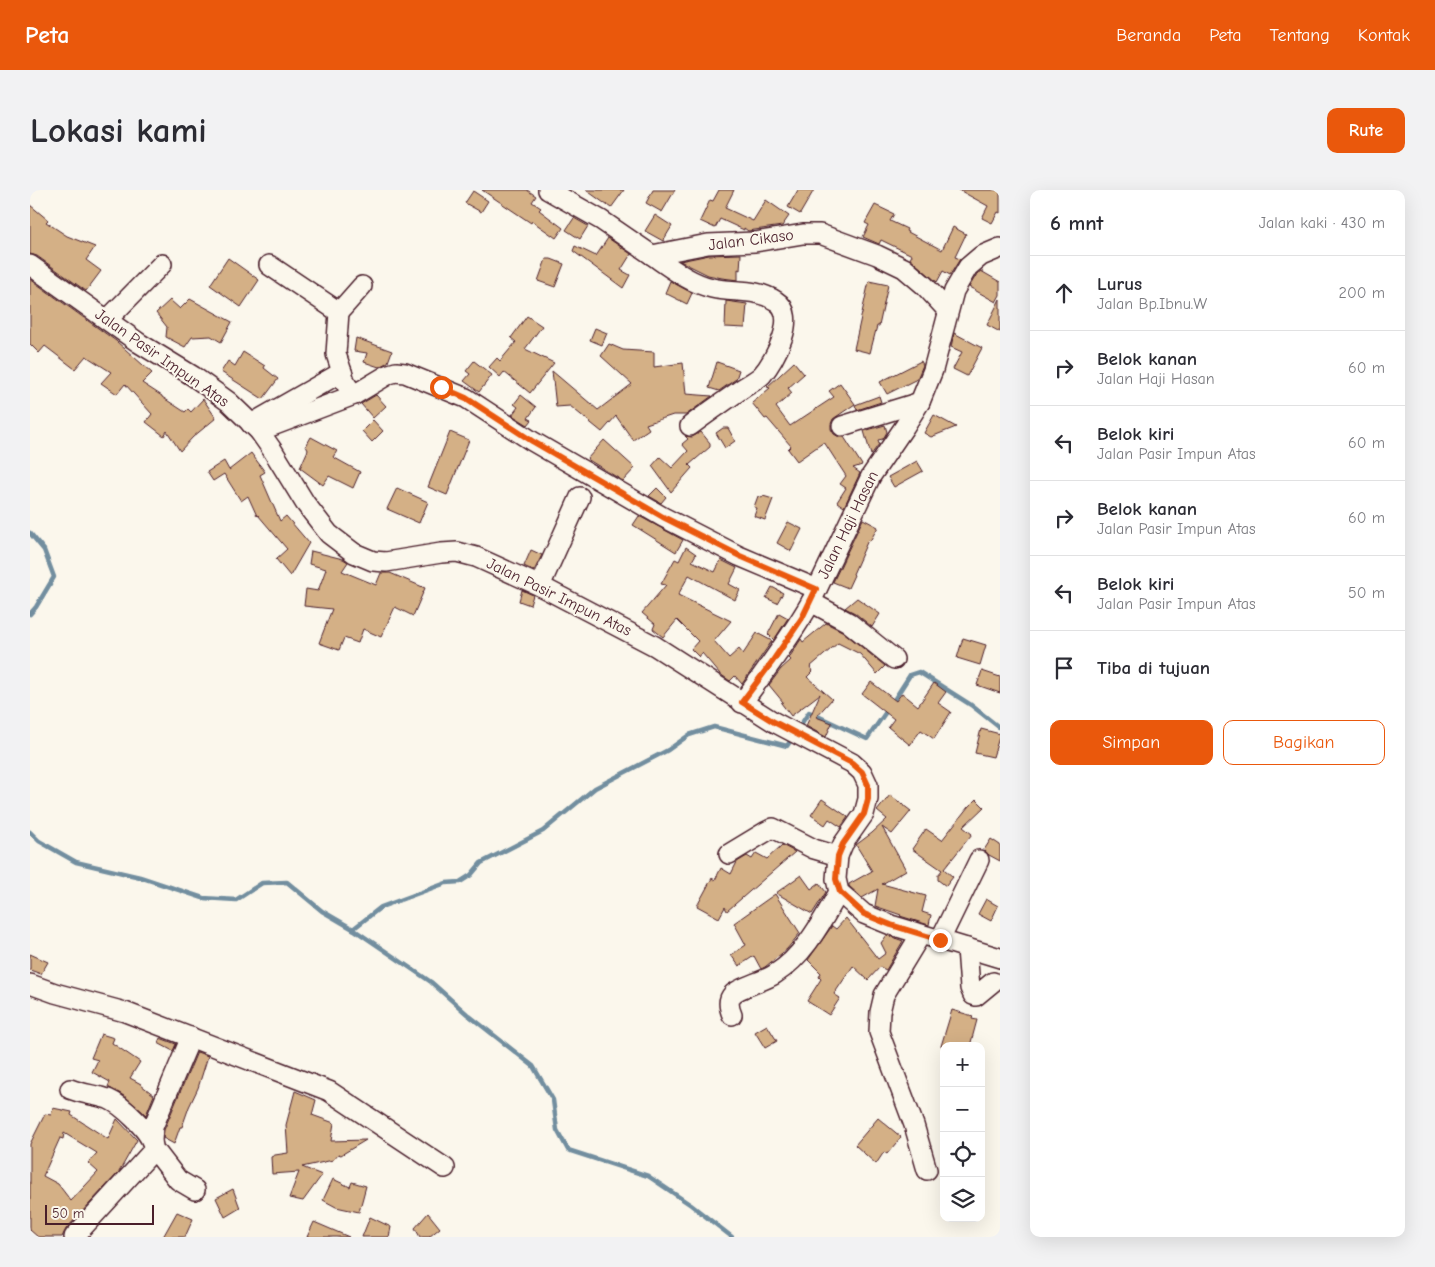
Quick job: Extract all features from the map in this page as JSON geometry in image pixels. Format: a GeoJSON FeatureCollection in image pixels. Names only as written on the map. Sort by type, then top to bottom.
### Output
{"type":"FeatureCollection","features":[{"type":"Feature","properties":{"kind":"street"},"geometry":{"type":"LineString","coordinates":[[554,192],[601,220],[677,273],[694,282],[714,288],[752,291],[776,301],[785,311],[786,322],[782,338],[772,360],[761,376],[690,426]]}},
{"type":"Feature","properties":{"kind":"street","name":"Jalan Cikaso"},"geometry":{"type":"LineString","coordinates":[[652,255],[708,244],[755,242],[802,234],[820,234],[877,255],[904,268],[924,285],[948,311]]}},
{"type":"Feature","properties":{"kind":"street","name":"Jalan Haji Hasan"},"geometry":{"type":"LineString","coordinates":[[742,702],[772,662],[814,596],[871,476],[920,402],[933,370],[954,291],[968,267],[981,256],[999,252]]}},
{"type":"Feature","properties":{"kind":"street"},"geometry":{"type":"LineString","coordinates":[[107,320],[162,264]]}},
{"type":"Feature","properties":{"kind":"street","name":"Jalan Pasir Impun Atas"},"geometry":{"type":"LineString","coordinates":[[30,265],[138,343],[193,376],[229,402],[255,428],[273,451],[306,503],[329,534],[354,553],[373,560],[386,562],[457,552],[476,557],[540,586],[655,646],[774,722],[852,763],[862,772],[868,785],[868,799],[864,814],[843,844],[838,856],[836,879],[840,892]]}},
{"type":"Feature","properties":{"kind":"street"},"geometry":{"type":"LineString","coordinates":[[270,265],[339,312]]}},
{"type":"Feature","properties":{"kind":"street"},"geometry":{"type":"LineString","coordinates":[[354,396],[346,384],[336,354],[339,312],[362,286]]}},
{"type":"Feature","properties":{"kind":"street"},"geometry":{"type":"LineString","coordinates":[[255,428],[342,372]]}},
{"type":"Feature","properties":{"kind":"street"},"geometry":{"type":"LineString","coordinates":[[255,428],[354,396],[375,381],[389,374],[396,372],[405,373],[466,398],[532,441],[663,517],[814,596],[894,659]]}},
{"type":"Feature","properties":{"kind":"street"},"geometry":{"type":"LineString","coordinates":[[842,426],[920,402]]}},
{"type":"Feature","properties":{"kind":"street"},"geometry":{"type":"LineString","coordinates":[[540,586],[580,498]]}},
{"type":"Feature","properties":{"kind":"street"},"geometry":{"type":"LineString","coordinates":[[729,854],[773,828],[814,849],[838,856]]}},
{"type":"Feature","properties":{"kind":"street"},"geometry":{"type":"LineString","coordinates":[[940,940],[979,860]]}},
{"type":"Feature","properties":{"kind":"street"},"geometry":{"type":"LineString","coordinates":[[732,1015],[729,1005],[730,998],[734,992],[773,976],[786,966],[801,951],[812,936],[840,892],[864,914],[1000,958]]}},
{"type":"Feature","properties":{"kind":"street"},"geometry":{"type":"LineString","coordinates":[[921,934],[884,994],[880,1012],[879,1032],[914,1125],[927,1170]]}},
{"type":"Feature","properties":{"kind":"street"},"geometry":{"type":"LineString","coordinates":[[967,948],[970,988],[973,995],[976,996],[993,982]]}},
{"type":"Feature","properties":{"kind":"street"},"geometry":{"type":"LineString","coordinates":[[30,984],[55,993],[125,1012],[329,1091],[445,1168]]}},
{"type":"Feature","properties":{"kind":"street"},"geometry":{"type":"LineString","coordinates":[[74,1237],[150,1154],[153,1147],[153,1127],[191,1037]]}},
{"type":"Feature","properties":{"kind":"street"},"geometry":{"type":"LineString","coordinates":[[70,1089],[108,1100],[119,1106],[145,1130],[153,1147],[178,1180],[195,1190]]}},
{"type":"Feature","properties":{"kind":"building"},"geometry":{"type":"Polygon","coordinates":[[[482,190],[527,190],[536,196],[532,202],[541,208],[539,210],[563,228],[556,238],[482,190]]]}},
{"type":"Feature","properties":{"kind":"building"},"geometry":{"type":"Polygon","coordinates":[[[586,190],[624,190],[611,208],[586,190]]]}},
{"type":"Feature","properties":{"kind":"building"},"geometry":{"type":"Polygon","coordinates":[[[653,190],[675,190],[662,212],[646,203],[653,190]]]}},
{"type":"Feature","properties":{"kind":"building"},"geometry":{"type":"Polygon","coordinates":[[[719,190],[734,190],[725,208],[753,221],[766,200],[789,216],[782,226],[748,231],[720,219],[715,228],[700,221],[710,200],[713,201],[719,190]]]}},
{"type":"Feature","properties":{"kind":"building"},"geometry":{"type":"Polygon","coordinates":[[[798,190],[814,190],[800,214],[788,207],[798,190]]]}},
{"type":"Feature","properties":{"kind":"building"},"geometry":{"type":"Polygon","coordinates":[[[959,190],[1000,190],[1000,213],[998,212],[992,223],[982,218],[988,206],[959,190]]]}},
{"type":"Feature","properties":{"kind":"building"},"geometry":{"type":"Polygon","coordinates":[[[473,191],[488,201],[481,212],[465,203],[473,191]]]}},
{"type":"Feature","properties":{"kind":"building"},"geometry":{"type":"Polygon","coordinates":[[[30,205],[48,220],[46,222],[67,236],[95,247],[86,260],[101,271],[86,291],[37,256],[30,254],[30,205]]]}},
{"type":"Feature","properties":{"kind":"building"},"geometry":{"type":"Polygon","coordinates":[[[875,205],[894,214],[890,221],[942,250],[953,227],[966,234],[955,257],[960,259],[950,275],[943,271],[937,282],[910,259],[912,255],[881,240],[879,244],[863,237],[869,225],[865,223],[875,205]]]}},
{"type":"Feature","properties":{"kind":"building"},"geometry":{"type":"Polygon","coordinates":[[[655,215],[672,226],[663,241],[645,231],[655,215]]]}},
{"type":"Feature","properties":{"kind":"building"},"geometry":{"type":"Polygon","coordinates":[[[574,218],[588,226],[580,239],[566,230],[574,218]]]}},
{"type":"Feature","properties":{"kind":"building"},"geometry":{"type":"Polygon","coordinates":[[[608,238],[631,254],[621,270],[630,275],[623,288],[573,251],[575,246],[596,256],[608,238]]]}},
{"type":"Feature","properties":{"kind":"building"},"geometry":{"type":"Polygon","coordinates":[[[741,254],[738,280],[708,275],[680,261],[709,255],[741,254]]]}},
{"type":"Feature","properties":{"kind":"building"},"geometry":{"type":"Polygon","coordinates":[[[228,258],[259,280],[241,307],[210,285],[228,258]]]}},
{"type":"Feature","properties":{"kind":"building"},"geometry":{"type":"Polygon","coordinates":[[[546,259],[564,264],[555,287],[538,281],[546,259]]]}},
{"type":"Feature","properties":{"kind":"building"},"geometry":{"type":"Polygon","coordinates":[[[981,271],[1000,282],[1000,295],[996,302],[969,287],[981,271]]]}},
{"type":"Feature","properties":{"kind":"building"},"geometry":{"type":"Polygon","coordinates":[[[30,279],[116,341],[152,373],[142,383],[185,412],[188,409],[191,412],[203,399],[216,418],[193,437],[180,451],[167,431],[164,436],[146,422],[152,414],[125,384],[117,394],[101,383],[111,372],[86,356],[75,369],[45,346],[39,353],[30,344],[30,279]]]}},
{"type":"Feature","properties":{"kind":"building"},"geometry":{"type":"Polygon","coordinates":[[[670,281],[692,293],[687,304],[665,293],[670,281]]]}},
{"type":"Feature","properties":{"kind":"building"},"geometry":{"type":"Polygon","coordinates":[[[869,281],[888,285],[879,326],[877,326],[870,353],[854,349],[869,281]]]}},
{"type":"Feature","properties":{"kind":"building"},"geometry":{"type":"Polygon","coordinates":[[[190,299],[232,322],[221,342],[211,336],[192,337],[185,347],[166,337],[167,327],[156,313],[170,300],[180,309],[190,299]]]}},
{"type":"Feature","properties":{"kind":"building"},"geometry":{"type":"Polygon","coordinates":[[[1000,299],[1000,332],[987,325],[1000,299]]]}},
{"type":"Feature","properties":{"kind":"building"},"geometry":{"type":"Polygon","coordinates":[[[726,301],[747,304],[745,328],[725,327],[726,301]]]}},
{"type":"Feature","properties":{"kind":"building"},"geometry":{"type":"Polygon","coordinates":[[[527,316],[542,326],[525,349],[554,363],[530,393],[504,372],[500,377],[489,367],[497,358],[500,361],[516,342],[511,338],[527,316]]]}},
{"type":"Feature","properties":{"kind":"building"},"geometry":{"type":"Polygon","coordinates":[[[595,328],[607,333],[602,345],[590,340],[595,328]]]}},
{"type":"Feature","properties":{"kind":"building"},"geometry":{"type":"Polygon","coordinates":[[[954,333],[982,348],[967,376],[953,369],[962,352],[951,347],[954,333]]]}},
{"type":"Feature","properties":{"kind":"building"},"geometry":{"type":"Polygon","coordinates":[[[356,338],[392,351],[388,362],[379,367],[364,362],[367,353],[354,351],[356,338]]]}},
{"type":"Feature","properties":{"kind":"building"},"geometry":{"type":"Polygon","coordinates":[[[609,344],[623,350],[654,352],[654,367],[683,363],[686,394],[712,396],[686,415],[673,415],[646,424],[649,429],[633,440],[616,416],[602,432],[570,406],[556,407],[552,371],[598,410],[632,384],[601,356],[609,344]]]}},
{"type":"Feature","properties":{"kind":"building"},"geometry":{"type":"Polygon","coordinates":[[[243,352],[265,366],[264,368],[278,379],[263,399],[221,372],[228,361],[235,366],[243,352]]]}},
{"type":"Feature","properties":{"kind":"building"},"geometry":{"type":"Polygon","coordinates":[[[474,361],[492,375],[479,392],[464,381],[470,374],[466,371],[474,361]]]}},
{"type":"Feature","properties":{"kind":"building"},"geometry":{"type":"Polygon","coordinates":[[[921,361],[923,365],[917,379],[887,394],[880,382],[921,361]]]}},
{"type":"Feature","properties":{"kind":"building"},"geometry":{"type":"Polygon","coordinates":[[[717,362],[739,370],[736,379],[719,391],[709,388],[717,362]]]}},
{"type":"Feature","properties":{"kind":"building"},"geometry":{"type":"Polygon","coordinates":[[[794,362],[804,374],[788,388],[792,393],[776,407],[790,426],[834,397],[829,391],[840,383],[855,404],[833,419],[831,424],[834,434],[844,437],[862,465],[853,468],[860,473],[844,507],[837,502],[846,488],[840,484],[846,476],[824,442],[797,461],[788,449],[791,446],[752,403],[770,388],[767,387],[794,362]]]}},
{"type":"Feature","properties":{"kind":"building"},"geometry":{"type":"Polygon","coordinates":[[[376,395],[386,406],[373,418],[361,404],[376,395]]]}},
{"type":"Feature","properties":{"kind":"building"},"geometry":{"type":"Polygon","coordinates":[[[521,395],[536,407],[528,418],[532,420],[528,425],[512,415],[518,407],[514,404],[521,395]]]}},
{"type":"Feature","properties":{"kind":"building"},"geometry":{"type":"Polygon","coordinates":[[[879,396],[881,402],[857,410],[855,405],[879,396]]]}},
{"type":"Feature","properties":{"kind":"building"},"geometry":{"type":"Polygon","coordinates":[[[934,415],[956,427],[931,437],[924,433],[934,415]]]}},
{"type":"Feature","properties":{"kind":"building"},"geometry":{"type":"Polygon","coordinates":[[[373,420],[383,431],[372,442],[362,431],[373,420]]]}},
{"type":"Feature","properties":{"kind":"building"},"geometry":{"type":"Polygon","coordinates":[[[885,425],[887,432],[883,439],[878,440],[879,444],[871,455],[864,431],[885,425]]]}},
{"type":"Feature","properties":{"kind":"building"},"geometry":{"type":"Polygon","coordinates":[[[723,428],[728,428],[735,441],[725,448],[716,433],[723,428]]]}},
{"type":"Feature","properties":{"kind":"building"},"geometry":{"type":"Polygon","coordinates":[[[450,432],[469,440],[447,495],[428,487],[450,432]]]}},
{"type":"Feature","properties":{"kind":"building"},"geometry":{"type":"Polygon","coordinates":[[[701,432],[710,443],[710,447],[689,465],[692,468],[671,492],[652,466],[660,457],[672,468],[688,451],[682,444],[688,439],[685,436],[692,437],[701,432]]]}},
{"type":"Feature","properties":{"kind":"building"},"geometry":{"type":"Polygon","coordinates":[[[311,437],[337,451],[333,457],[360,472],[353,488],[329,476],[323,485],[300,468],[308,450],[306,446],[311,437]]]}},
{"type":"Feature","properties":{"kind":"building"},"geometry":{"type":"Polygon","coordinates":[[[604,440],[635,468],[623,481],[587,459],[604,440]]]}},
{"type":"Feature","properties":{"kind":"building"},"geometry":{"type":"Polygon","coordinates":[[[251,453],[265,472],[260,475],[280,521],[286,516],[309,543],[290,576],[276,559],[287,549],[257,516],[248,496],[241,501],[224,474],[213,481],[207,472],[224,461],[229,470],[251,453]]]}},
{"type":"Feature","properties":{"kind":"building"},"geometry":{"type":"Polygon","coordinates":[[[917,461],[923,471],[894,487],[888,477],[917,461]]]}},
{"type":"Feature","properties":{"kind":"building"},"geometry":{"type":"Polygon","coordinates":[[[397,488],[428,502],[419,523],[387,509],[397,488]]]}},
{"type":"Feature","properties":{"kind":"building"},"geometry":{"type":"Polygon","coordinates":[[[657,488],[666,497],[661,503],[649,496],[657,488]]]}},
{"type":"Feature","properties":{"kind":"building"},"geometry":{"type":"Polygon","coordinates":[[[758,496],[773,499],[765,520],[754,516],[757,508],[754,507],[758,496]]]}},
{"type":"Feature","properties":{"kind":"building"},"geometry":{"type":"Polygon","coordinates":[[[639,516],[683,540],[676,552],[633,525],[639,516]]]}},
{"type":"Feature","properties":{"kind":"building"},"geometry":{"type":"Polygon","coordinates":[[[863,519],[878,527],[870,541],[868,540],[848,588],[833,582],[863,519]]]}},
{"type":"Feature","properties":{"kind":"building"},"geometry":{"type":"Polygon","coordinates":[[[788,522],[802,529],[791,551],[777,543],[788,522]]]}},
{"type":"Feature","properties":{"kind":"building"},"geometry":{"type":"Polygon","coordinates":[[[686,547],[696,554],[692,561],[715,572],[721,560],[737,568],[729,584],[740,590],[735,600],[689,575],[678,595],[731,621],[714,641],[729,658],[739,649],[743,654],[757,633],[772,641],[742,684],[735,676],[730,681],[720,674],[702,653],[699,657],[691,649],[698,641],[677,620],[663,637],[653,629],[655,624],[642,613],[666,585],[661,584],[675,559],[679,561],[686,547]]]}},
{"type":"Feature","properties":{"kind":"building"},"geometry":{"type":"Polygon","coordinates":[[[531,550],[542,555],[534,571],[524,566],[531,550]]]}},
{"type":"Feature","properties":{"kind":"building"},"geometry":{"type":"Polygon","coordinates":[[[311,551],[343,559],[348,562],[342,571],[376,585],[381,573],[390,573],[425,588],[413,616],[395,607],[381,637],[363,629],[358,643],[344,638],[339,650],[319,643],[332,609],[304,606],[306,589],[318,591],[326,569],[309,564],[311,551]]]}},
{"type":"Feature","properties":{"kind":"building"},"geometry":{"type":"Polygon","coordinates":[[[772,587],[783,593],[777,603],[766,598],[772,587]]]}},
{"type":"Feature","properties":{"kind":"building"},"geometry":{"type":"Polygon","coordinates":[[[522,590],[533,595],[530,605],[519,601],[522,590]]]}},
{"type":"Feature","properties":{"kind":"building"},"geometry":{"type":"Polygon","coordinates":[[[857,598],[880,614],[872,627],[855,613],[845,608],[857,598]]]}},
{"type":"Feature","properties":{"kind":"building"},"geometry":{"type":"Polygon","coordinates":[[[779,613],[788,618],[774,640],[768,634],[779,613]]]}},
{"type":"Feature","properties":{"kind":"building"},"geometry":{"type":"Polygon","coordinates":[[[826,623],[842,631],[885,666],[877,674],[860,654],[838,643],[810,667],[813,671],[807,677],[832,699],[816,717],[832,723],[826,737],[806,726],[820,694],[791,716],[781,703],[783,702],[769,685],[781,669],[791,660],[789,658],[801,639],[803,642],[826,623]]]}},
{"type":"Feature","properties":{"kind":"building"},"geometry":{"type":"Polygon","coordinates":[[[963,638],[986,645],[980,665],[957,658],[963,638]]]}},
{"type":"Feature","properties":{"kind":"building"},"geometry":{"type":"Polygon","coordinates":[[[982,671],[1000,677],[1000,693],[977,685],[982,671]]]}},
{"type":"Feature","properties":{"kind":"building"},"geometry":{"type":"Polygon","coordinates":[[[871,682],[896,701],[902,693],[918,706],[934,683],[946,692],[938,703],[951,712],[934,739],[921,730],[910,745],[888,727],[894,719],[862,694],[871,682]]]}},
{"type":"Feature","properties":{"kind":"building"},"geometry":{"type":"Polygon","coordinates":[[[981,729],[1000,734],[993,757],[975,753],[981,729]]]}},
{"type":"Feature","properties":{"kind":"building"},"geometry":{"type":"Polygon","coordinates":[[[890,795],[911,811],[892,834],[882,827],[906,870],[882,884],[926,896],[922,912],[931,915],[929,925],[875,906],[878,889],[862,898],[849,886],[849,884],[872,871],[856,845],[887,819],[877,811],[890,795]]]}},
{"type":"Feature","properties":{"kind":"building"},"geometry":{"type":"Polygon","coordinates":[[[822,799],[848,817],[841,827],[829,819],[825,825],[811,815],[822,799]]]}},
{"type":"Feature","properties":{"kind":"building"},"geometry":{"type":"Polygon","coordinates":[[[976,799],[984,807],[963,827],[972,834],[944,869],[953,877],[946,886],[938,880],[938,875],[942,870],[912,849],[926,829],[942,840],[976,799]]]}},
{"type":"Feature","properties":{"kind":"building"},"geometry":{"type":"Polygon","coordinates":[[[991,839],[1000,845],[1000,861],[984,850],[991,839]]]}},
{"type":"Feature","properties":{"kind":"building"},"geometry":{"type":"Polygon","coordinates":[[[782,845],[795,852],[727,911],[725,907],[719,918],[697,906],[712,878],[715,880],[721,868],[731,874],[737,862],[747,856],[752,859],[756,853],[767,859],[782,845]]]}},
{"type":"Feature","properties":{"kind":"building"},"geometry":{"type":"Polygon","coordinates":[[[801,875],[811,889],[819,883],[826,892],[812,914],[776,893],[801,875]]]}},
{"type":"Feature","properties":{"kind":"building"},"geometry":{"type":"Polygon","coordinates":[[[775,894],[800,933],[787,949],[765,967],[761,969],[754,956],[739,966],[731,955],[746,945],[734,923],[775,894]]]}},
{"type":"Feature","properties":{"kind":"building"},"geometry":{"type":"Polygon","coordinates":[[[986,899],[998,906],[991,921],[978,914],[986,899]]]}},
{"type":"Feature","properties":{"kind":"building"},"geometry":{"type":"Polygon","coordinates":[[[846,918],[878,959],[886,953],[881,943],[887,935],[903,941],[886,970],[880,967],[868,980],[853,966],[834,994],[840,998],[829,1015],[807,1001],[821,979],[819,977],[821,973],[808,960],[832,926],[836,929],[846,918]]]}},
{"type":"Feature","properties":{"kind":"building"},"geometry":{"type":"Polygon","coordinates":[[[30,954],[48,962],[41,974],[30,970],[30,954]]]}},
{"type":"Feature","properties":{"kind":"building"},"geometry":{"type":"Polygon","coordinates":[[[952,1010],[973,1016],[972,1019],[977,1020],[971,1042],[942,1042],[952,1010]]]}},
{"type":"Feature","properties":{"kind":"building"},"geometry":{"type":"Polygon","coordinates":[[[767,1025],[777,1041],[765,1048],[755,1032],[767,1025]]]}},
{"type":"Feature","properties":{"kind":"building"},"geometry":{"type":"Polygon","coordinates":[[[101,1034],[114,1038],[112,1043],[140,1062],[130,1078],[154,1095],[146,1115],[127,1098],[108,1087],[110,1082],[92,1072],[98,1060],[91,1058],[101,1034]]]}},
{"type":"Feature","properties":{"kind":"building"},"geometry":{"type":"Polygon","coordinates":[[[160,1038],[176,1044],[173,1051],[158,1043],[160,1038]]]}},
{"type":"Feature","properties":{"kind":"building"},"geometry":{"type":"Polygon","coordinates":[[[197,1052],[208,1056],[198,1088],[174,1144],[163,1138],[164,1130],[197,1052]]]}},
{"type":"Feature","properties":{"kind":"building"},"geometry":{"type":"Polygon","coordinates":[[[295,1091],[316,1100],[312,1115],[334,1123],[331,1141],[366,1140],[341,1155],[338,1154],[333,1160],[302,1167],[322,1175],[303,1201],[289,1198],[299,1172],[272,1174],[271,1157],[288,1153],[286,1125],[295,1091]]]}},
{"type":"Feature","properties":{"kind":"building"},"geometry":{"type":"Polygon","coordinates":[[[53,1108],[72,1112],[71,1115],[108,1139],[117,1119],[137,1140],[119,1172],[66,1229],[62,1237],[38,1237],[30,1230],[30,1144],[45,1114],[51,1115],[53,1108]],[[64,1133],[63,1139],[60,1138],[43,1176],[58,1184],[71,1201],[98,1172],[88,1163],[97,1153],[64,1133]]]}},
{"type":"Feature","properties":{"kind":"building"},"geometry":{"type":"Polygon","coordinates":[[[878,1118],[901,1137],[887,1154],[884,1152],[876,1164],[855,1145],[878,1118]]]}},
{"type":"Feature","properties":{"kind":"building"},"geometry":{"type":"Polygon","coordinates":[[[333,1179],[350,1187],[352,1182],[366,1186],[359,1212],[336,1207],[323,1200],[333,1179]]]}},
{"type":"Feature","properties":{"kind":"building"},"geometry":{"type":"Polygon","coordinates":[[[233,1189],[240,1208],[225,1217],[216,1198],[233,1189]]]}},
{"type":"Feature","properties":{"kind":"building"},"geometry":{"type":"Polygon","coordinates":[[[177,1212],[193,1219],[185,1237],[163,1237],[177,1212]]]}},
{"type":"Feature","properties":{"kind":"building"},"geometry":{"type":"Polygon","coordinates":[[[428,1213],[440,1228],[429,1237],[420,1237],[415,1228],[428,1213]]]}},
{"type":"Feature","properties":{"kind":"building"},"geometry":{"type":"Polygon","coordinates":[[[370,1217],[391,1227],[389,1237],[362,1237],[370,1217]]]}},
{"type":"Feature","properties":{"kind":"building"},"geometry":{"type":"Polygon","coordinates":[[[314,1222],[349,1237],[307,1237],[314,1222]]]}},
{"type":"Feature","properties":{"kind":"waterway"},"geometry":{"type":"LineString","coordinates":[[30,533],[44,550],[54,577],[30,614]]}},
{"type":"Feature","properties":{"kind":"waterway"},"geometry":{"type":"LineString","coordinates":[[892,703],[910,675],[919,672],[971,705],[1000,728]]}},
{"type":"Feature","properties":{"kind":"waterway"},"geometry":{"type":"LineString","coordinates":[[798,729],[809,712],[867,739],[888,709]]}},
{"type":"Feature","properties":{"kind":"waterway"},"geometry":{"type":"LineString","coordinates":[[353,929],[381,907],[446,883],[460,882],[471,875],[481,863],[543,831],[595,788],[668,750],[689,735],[714,727],[787,746],[793,737]]}},
{"type":"Feature","properties":{"kind":"waterway"},"geometry":{"type":"LineString","coordinates":[[30,832],[39,841],[76,862],[140,877],[203,898],[236,900],[262,883],[287,882],[322,911],[353,929],[431,982],[467,1014],[533,1066],[553,1100],[557,1130],[568,1150],[648,1176],[691,1205],[732,1237]]}},
{"type":"Feature","properties":{"kind":"route"},"geometry":{"type":"LineString","coordinates":[[441,387],[466,398],[532,441],[663,517],[740,556],[816,589],[802,618],[742,702],[774,722],[852,763],[862,772],[868,785],[868,799],[864,814],[843,844],[838,856],[836,879],[840,892],[864,914],[891,925],[940,940]]}}]}
